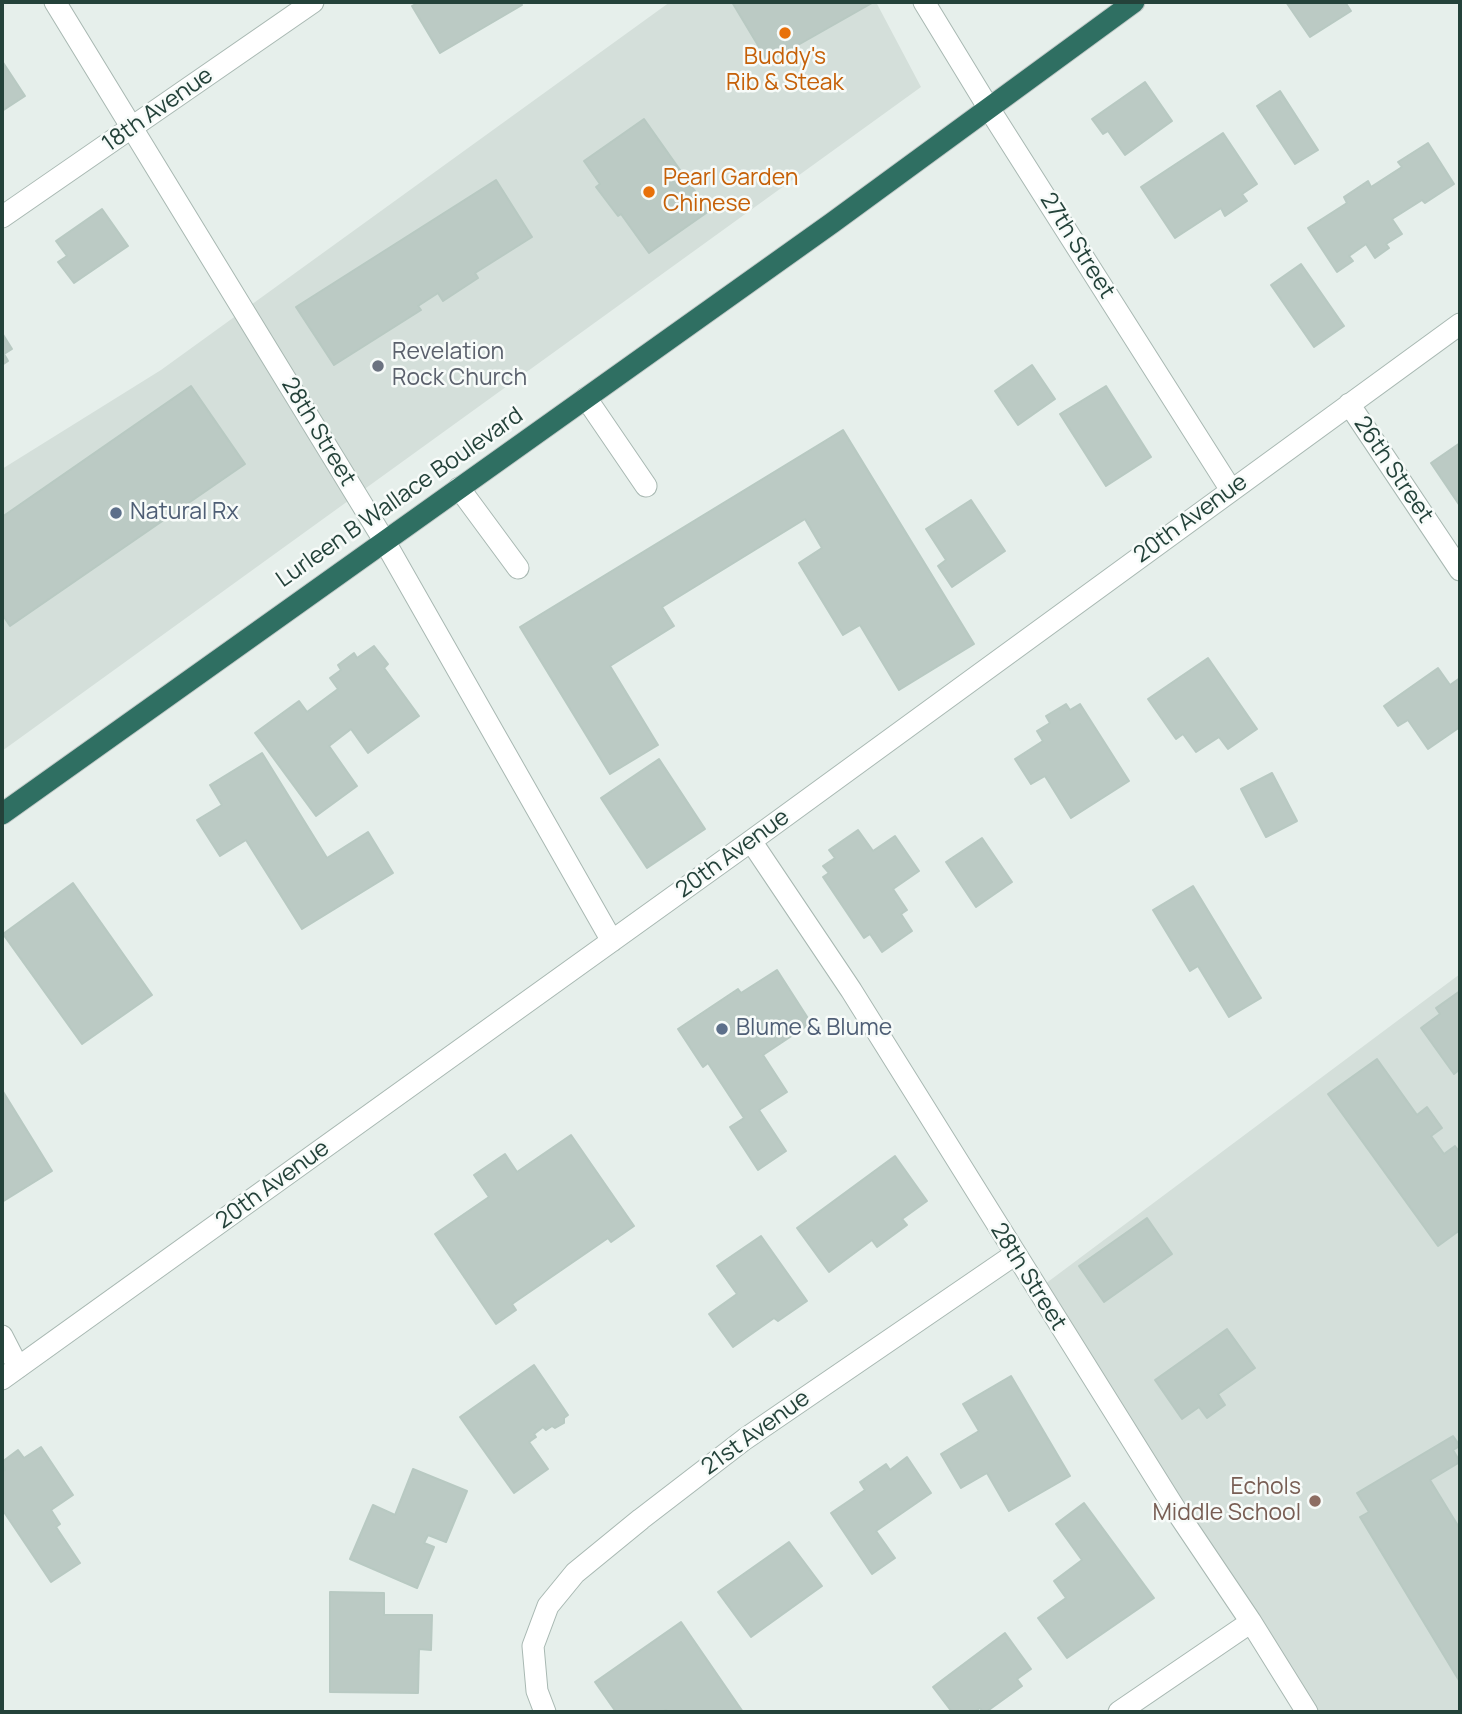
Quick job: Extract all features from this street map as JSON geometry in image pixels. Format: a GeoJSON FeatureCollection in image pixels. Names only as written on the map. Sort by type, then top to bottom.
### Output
{"type":"FeatureCollection","features":[{"type":"Feature","properties":{"kind":"highway","name":"Lurleen B Wallace Boulevard"},"geometry":{"type":"LineString","coordinates":[[2,814],[832,223],[1134,2]]}},
{"type":"Feature","properties":{"kind":"street","name":"28th Street"},"geometry":{"type":"LineString","coordinates":[[55,2],[385,542],[612,941]]}},
{"type":"Feature","properties":{"kind":"street","name":"18th Avenue"},"geometry":{"type":"LineString","coordinates":[[2,217],[313,2]]}},
{"type":"Feature","properties":{"kind":"street","name":"27th Street"},"geometry":{"type":"LineString","coordinates":[[924,2],[1231,490]]}},
{"type":"Feature","properties":{"kind":"street","name":"20th Avenue"},"geometry":{"type":"LineString","coordinates":[[10,1373],[751,841],[1460,324]]}},
{"type":"Feature","properties":{"kind":"street"},"geometry":{"type":"LineString","coordinates":[[586,398],[646,486]]}},
{"type":"Feature","properties":{"kind":"street","name":"26th Street"},"geometry":{"type":"LineString","coordinates":[[1349,404],[1460,570]]}},
{"type":"Feature","properties":{"kind":"street"},"geometry":{"type":"LineString","coordinates":[[460,488],[518,568]]}},
{"type":"Feature","properties":{"kind":"street","name":"28th Street"},"geometry":{"type":"LineString","coordinates":[[751,841],[851,990],[1014,1255],[1307,1712]]}},
{"type":"Feature","properties":{"kind":"street","name":"21st Avenue"},"geometry":{"type":"LineString","coordinates":[[545,1712],[537,1691],[533,1646],[548,1606],[575,1573],[745,1438],[1014,1255]]}},
{"type":"Feature","properties":{"kind":"street"},"geometry":{"type":"LineString","coordinates":[[2,1336],[10,1373]]}},
{"type":"Feature","properties":{"kind":"street"},"geometry":{"type":"LineString","coordinates":[[1119,1712],[1251,1622]]}},
{"type":"Feature","properties":{"kind":"shaded area"},"geometry":{"type":"Polygon","coordinates":[[[670,2],[876,2],[921,87],[2,751],[2,469],[161,370],[670,2]]]}},
{"type":"Feature","properties":{"kind":"shaded area","name":"Echols Middle School"},"geometry":{"type":"Polygon","coordinates":[[[1460,974],[1460,1712],[1305,1712],[1037,1290],[1460,974]]]}},
{"type":"Feature","properties":{"kind":"building"},"geometry":{"type":"Polygon","coordinates":[[[419,2],[520,2],[522,5],[440,53],[412,6],[419,2]]]}},
{"type":"Feature","properties":{"kind":"building","name":"Buddy's Rib & Steak"},"geometry":{"type":"Polygon","coordinates":[[[732,2],[872,2],[872,3],[768,62],[732,2]]]}},
{"type":"Feature","properties":{"kind":"building"},"geometry":{"type":"Polygon","coordinates":[[[1286,2],[1345,2],[1351,11],[1310,37],[1286,2]]]}},
{"type":"Feature","properties":{"kind":"building"},"geometry":{"type":"Polygon","coordinates":[[[2,61],[25,96],[2,111],[2,61]]]}},
{"type":"Feature","properties":{"kind":"building"},"geometry":{"type":"Polygon","coordinates":[[[1145,82],[1172,121],[1125,155],[1108,131],[1103,134],[1092,119],[1145,82]]]}},
{"type":"Feature","properties":{"kind":"building"},"geometry":{"type":"Polygon","coordinates":[[[1280,91],[1318,150],[1295,164],[1257,106],[1280,91]]]}},
{"type":"Feature","properties":{"kind":"building"},"geometry":{"type":"Polygon","coordinates":[[[644,119],[709,211],[649,253],[621,214],[618,216],[596,187],[600,184],[584,161],[644,119]]]}},
{"type":"Feature","properties":{"kind":"building"},"geometry":{"type":"Polygon","coordinates":[[[1223,133],[1257,184],[1242,194],[1247,201],[1225,216],[1221,208],[1175,238],[1141,187],[1223,133]]]}},
{"type":"Feature","properties":{"kind":"building"},"geometry":{"type":"Polygon","coordinates":[[[1428,143],[1454,184],[1425,203],[1422,200],[1392,219],[1402,234],[1386,244],[1389,248],[1375,258],[1366,244],[1349,256],[1353,261],[1337,272],[1308,228],[1347,203],[1344,197],[1368,181],[1371,187],[1402,167],[1398,162],[1428,143]]]}},
{"type":"Feature","properties":{"kind":"building"},"geometry":{"type":"Polygon","coordinates":[[[496,180],[532,237],[475,273],[478,278],[443,301],[438,293],[418,306],[421,310],[334,365],[296,307],[496,180]]]}},
{"type":"Feature","properties":{"kind":"building"},"geometry":{"type":"Polygon","coordinates":[[[102,209],[128,246],[74,283],[58,262],[67,256],[56,241],[102,209]]]}},
{"type":"Feature","properties":{"kind":"building"},"geometry":{"type":"Polygon","coordinates":[[[1301,264],[1344,326],[1314,347],[1271,285],[1301,264]]]}},
{"type":"Feature","properties":{"kind":"building"},"geometry":{"type":"Polygon","coordinates":[[[2,333],[12,349],[4,354],[8,361],[2,365],[2,333]]]}},
{"type":"Feature","properties":{"kind":"building"},"geometry":{"type":"Polygon","coordinates":[[[1032,365],[1055,399],[1018,425],[995,391],[1032,365]]]}},
{"type":"Feature","properties":{"kind":"building"},"geometry":{"type":"Polygon","coordinates":[[[191,386],[245,464],[10,626],[2,614],[2,517],[191,386]]]}},
{"type":"Feature","properties":{"kind":"building"},"geometry":{"type":"Polygon","coordinates":[[[1106,386],[1151,457],[1106,486],[1060,414],[1106,386]]]}},
{"type":"Feature","properties":{"kind":"building"},"geometry":{"type":"Polygon","coordinates":[[[843,430],[974,644],[899,690],[860,625],[843,635],[799,563],[822,548],[805,519],[662,607],[674,626],[610,666],[658,745],[610,774],[520,627],[843,430]]]}},
{"type":"Feature","properties":{"kind":"building"},"geometry":{"type":"Polygon","coordinates":[[[1460,443],[1460,506],[1431,463],[1460,443]]]}},
{"type":"Feature","properties":{"kind":"building"},"geometry":{"type":"Polygon","coordinates":[[[971,500],[1005,551],[952,587],[938,566],[946,560],[926,529],[971,500]]]}},
{"type":"Feature","properties":{"kind":"building"},"geometry":{"type":"Polygon","coordinates":[[[374,646],[388,664],[384,668],[419,716],[368,753],[351,729],[329,746],[357,786],[316,816],[255,733],[299,701],[307,712],[338,689],[330,678],[341,670],[338,665],[354,653],[357,658],[374,646]]]}},
{"type":"Feature","properties":{"kind":"building"},"geometry":{"type":"Polygon","coordinates":[[[1208,658],[1257,729],[1228,749],[1219,737],[1196,752],[1183,734],[1176,739],[1148,699],[1208,658]]]}},
{"type":"Feature","properties":{"kind":"building"},"geometry":{"type":"Polygon","coordinates":[[[1438,668],[1450,685],[1460,678],[1460,727],[1428,749],[1408,720],[1398,726],[1384,706],[1438,668]]]}},
{"type":"Feature","properties":{"kind":"building"},"geometry":{"type":"Polygon","coordinates":[[[1066,704],[1070,710],[1080,704],[1129,781],[1071,818],[1045,776],[1031,784],[1015,759],[1043,741],[1037,731],[1050,723],[1046,716],[1066,704]]]}},
{"type":"Feature","properties":{"kind":"building"},"geometry":{"type":"Polygon","coordinates":[[[262,753],[327,858],[368,832],[393,873],[302,929],[246,840],[220,856],[197,820],[222,805],[210,785],[262,753]]]}},
{"type":"Feature","properties":{"kind":"building"},"geometry":{"type":"Polygon","coordinates":[[[659,759],[705,829],[647,868],[601,798],[659,759]]]}},
{"type":"Feature","properties":{"kind":"building"},"geometry":{"type":"Polygon","coordinates":[[[1272,773],[1297,821],[1266,837],[1241,789],[1272,773]]]}},
{"type":"Feature","properties":{"kind":"building"},"geometry":{"type":"Polygon","coordinates":[[[858,830],[873,851],[895,836],[919,871],[893,889],[907,910],[901,914],[912,931],[882,952],[870,934],[864,938],[823,877],[829,873],[823,866],[835,858],[829,850],[858,830]]]}},
{"type":"Feature","properties":{"kind":"building"},"geometry":{"type":"Polygon","coordinates":[[[982,838],[1012,882],[976,907],[946,862],[982,838]]]}},
{"type":"Feature","properties":{"kind":"building"},"geometry":{"type":"Polygon","coordinates":[[[73,883],[152,995],[82,1044],[3,934],[73,883]]]}},
{"type":"Feature","properties":{"kind":"building"},"geometry":{"type":"Polygon","coordinates":[[[1193,886],[1261,998],[1229,1017],[1198,966],[1190,971],[1153,910],[1193,886]]]}},
{"type":"Feature","properties":{"kind":"building"},"geometry":{"type":"Polygon","coordinates":[[[777,970],[811,1023],[763,1055],[787,1092],[759,1110],[786,1151],[758,1170],[730,1127],[744,1118],[708,1063],[703,1067],[678,1029],[738,989],[741,993],[777,970]]]}},
{"type":"Feature","properties":{"kind":"building"},"geometry":{"type":"Polygon","coordinates":[[[1460,991],[1460,1069],[1454,1074],[1421,1028],[1440,1014],[1436,1008],[1460,991]]]}},
{"type":"Feature","properties":{"kind":"building"},"geometry":{"type":"Polygon","coordinates":[[[1377,1059],[1417,1115],[1427,1107],[1442,1128],[1431,1136],[1444,1154],[1455,1146],[1460,1153],[1460,1230],[1438,1246],[1328,1094],[1377,1059]]]}},
{"type":"Feature","properties":{"kind":"building"},"geometry":{"type":"Polygon","coordinates":[[[2,1090],[52,1171],[2,1202],[2,1090]]]}},
{"type":"Feature","properties":{"kind":"building"},"geometry":{"type":"Polygon","coordinates":[[[571,1135],[634,1226],[611,1242],[608,1238],[512,1304],[516,1310],[496,1324],[435,1234],[489,1197],[474,1175],[505,1154],[517,1172],[571,1135]]]}},
{"type":"Feature","properties":{"kind":"building"},"geometry":{"type":"Polygon","coordinates":[[[895,1156],[927,1201],[902,1219],[907,1225],[877,1247],[872,1240],[829,1272],[797,1228],[895,1156]]]}},
{"type":"Feature","properties":{"kind":"building"},"geometry":{"type":"Polygon","coordinates":[[[1147,1218],[1172,1254],[1104,1302],[1079,1266],[1147,1218]]]}},
{"type":"Feature","properties":{"kind":"building"},"geometry":{"type":"Polygon","coordinates":[[[761,1236],[807,1301],[778,1321],[774,1318],[733,1347],[709,1314],[737,1294],[717,1266],[761,1236]]]}},
{"type":"Feature","properties":{"kind":"building"},"geometry":{"type":"Polygon","coordinates":[[[1227,1329],[1255,1368],[1218,1394],[1225,1405],[1207,1418],[1199,1407],[1182,1419],[1155,1380],[1227,1329]]]}},
{"type":"Feature","properties":{"kind":"building"},"geometry":{"type":"Polygon","coordinates":[[[534,1365],[568,1415],[564,1418],[564,1423],[546,1430],[543,1427],[534,1434],[536,1437],[529,1442],[548,1469],[514,1493],[460,1417],[534,1365]]]}},
{"type":"Feature","properties":{"kind":"building"},"geometry":{"type":"Polygon","coordinates":[[[1011,1376],[1070,1476],[1009,1511],[987,1473],[961,1488],[941,1454],[979,1431],[963,1404],[1011,1376]]]}},
{"type":"Feature","properties":{"kind":"building"},"geometry":{"type":"Polygon","coordinates":[[[1453,1436],[1460,1446],[1453,1450],[1460,1462],[1430,1480],[1460,1529],[1460,1682],[1360,1517],[1369,1512],[1357,1493],[1453,1436]]]}},
{"type":"Feature","properties":{"kind":"building"},"geometry":{"type":"Polygon","coordinates":[[[41,1447],[73,1495],[51,1510],[60,1524],[56,1527],[80,1563],[51,1582],[2,1509],[2,1472],[5,1470],[2,1462],[18,1450],[24,1458],[41,1447]]]}},
{"type":"Feature","properties":{"kind":"building"},"geometry":{"type":"Polygon","coordinates":[[[907,1457],[931,1493],[876,1531],[895,1558],[872,1574],[831,1513],[865,1490],[860,1482],[886,1464],[890,1470],[907,1457]]]}},
{"type":"Feature","properties":{"kind":"building"},"geometry":{"type":"Polygon","coordinates":[[[413,1469],[467,1491],[446,1542],[428,1535],[424,1543],[434,1547],[417,1588],[350,1559],[373,1505],[395,1515],[413,1469]]]}},
{"type":"Feature","properties":{"kind":"building"},"geometry":{"type":"Polygon","coordinates":[[[1084,1503],[1154,1598],[1067,1658],[1038,1618],[1066,1598],[1054,1581],[1082,1560],[1056,1524],[1084,1503]]]}},
{"type":"Feature","properties":{"kind":"building"},"geometry":{"type":"Polygon","coordinates":[[[789,1542],[822,1586],[751,1637],[718,1592],[789,1542]]]}},
{"type":"Feature","properties":{"kind":"building"},"geometry":{"type":"Polygon","coordinates":[[[330,1592],[384,1593],[384,1615],[432,1615],[431,1650],[419,1649],[418,1693],[330,1692],[330,1592]]]}},
{"type":"Feature","properties":{"kind":"building"},"geometry":{"type":"Polygon","coordinates":[[[681,1622],[743,1712],[616,1712],[595,1682],[681,1622]]]}},
{"type":"Feature","properties":{"kind":"building"},"geometry":{"type":"Polygon","coordinates":[[[1005,1633],[1031,1669],[1017,1679],[1022,1686],[986,1712],[980,1708],[974,1712],[952,1712],[933,1687],[1005,1633]]]}},
{"type":"Feature","properties":{"kind":"place","name":"Buddy's Rib & Steak"},"geometry":{"type":"Point","coordinates":[785,33]}},
{"type":"Feature","properties":{"kind":"place","name":"Pearl Garden Chinese"},"geometry":{"type":"Point","coordinates":[649,192]}},
{"type":"Feature","properties":{"kind":"place","name":"Revelation Rock Church"},"geometry":{"type":"Point","coordinates":[378,366]}},
{"type":"Feature","properties":{"kind":"place","name":"Natural Rx"},"geometry":{"type":"Point","coordinates":[116,513]}},
{"type":"Feature","properties":{"kind":"place","name":"Blume & Blume"},"geometry":{"type":"Point","coordinates":[722,1029]}},
{"type":"Feature","properties":{"kind":"place","name":"Echols Middle School"},"geometry":{"type":"Point","coordinates":[1315,1501]}}]}
